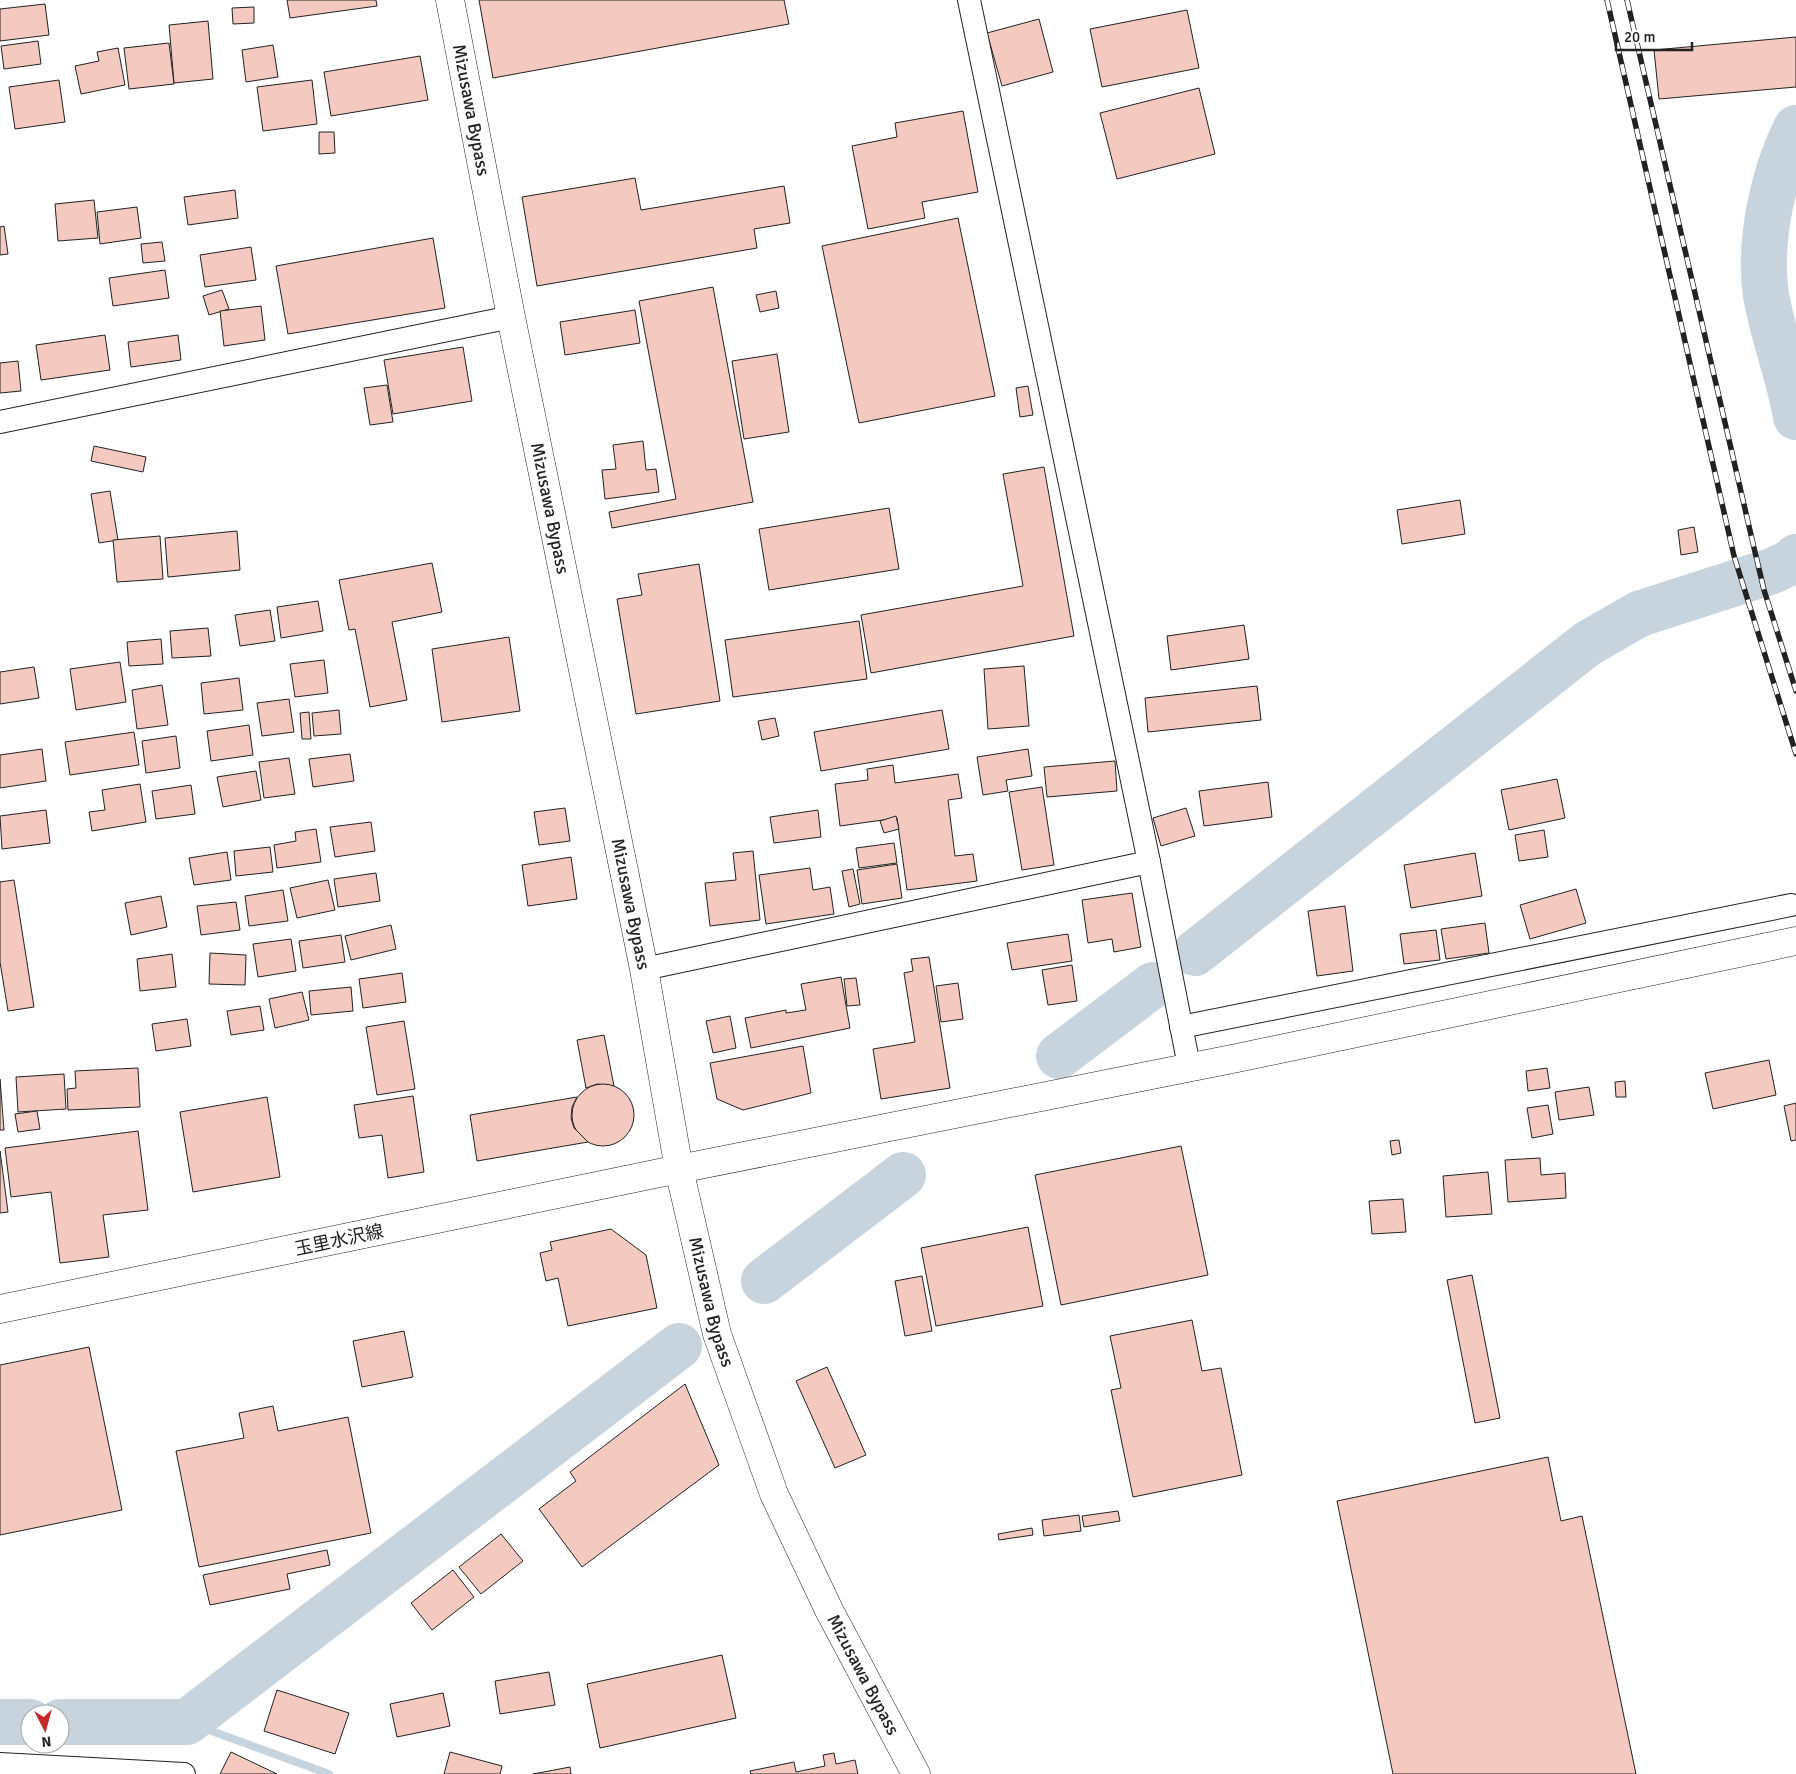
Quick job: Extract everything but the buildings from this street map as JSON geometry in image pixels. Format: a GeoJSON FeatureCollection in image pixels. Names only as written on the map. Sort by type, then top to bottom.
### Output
{"type":"FeatureCollection","features":[{"type":"Feature","properties":{"kind":"main road","name":"Mizusawa Bypass"},"geometry":{"type":"LineString","coordinates":[[450,0],[511,317],[644,968],[679,1170],[717,1334],[774,1494],[829,1610],[916,1774]]}},
{"type":"Feature","properties":{"kind":"main road","name":"玉里水沢線"},"geometry":{"type":"LineString","coordinates":[[0,1309],[1189,1066],[1236,1058],[1796,941]]}},
{"type":"Feature","properties":{"kind":"street"},"geometry":{"type":"LineString","coordinates":[[969,0],[1149,862],[1189,1066]]}},
{"type":"Feature","properties":{"kind":"street"},"geometry":{"type":"LineString","coordinates":[[0,422],[511,317]]}},
{"type":"Feature","properties":{"kind":"street"},"geometry":{"type":"LineString","coordinates":[[644,968],[1149,862]]}},
{"type":"Feature","properties":{"kind":"street"},"geometry":{"type":"LineString","coordinates":[[1180,1027],[1791,905]]}},
{"type":"Feature","properties":{"kind":"street"},"geometry":{"type":"LineString","coordinates":[[0,1764],[184,1774]]}},
{"type":"Feature","properties":{"kind":"waterway"},"geometry":{"type":"LineString","coordinates":[[1796,128],[1780,166],[1774,187],[1769,209],[1764,253],[1766,295],[1796,417]]}},
{"type":"Feature","properties":{"kind":"waterway"},"geometry":{"type":"LineString","coordinates":[[1195,953],[1587,644],[1639,614],[1772,571],[1795,560],[1796,557]]}},
{"type":"Feature","properties":{"kind":"waterway"},"geometry":{"type":"LineString","coordinates":[[1059,1056],[1153,985]]}},
{"type":"Feature","properties":{"kind":"waterway"},"geometry":{"type":"LineString","coordinates":[[764,1281],[903,1175]]}},
{"type":"Feature","properties":{"kind":"waterway"},"geometry":{"type":"LineString","coordinates":[[70,1722],[187,1722],[679,1346]]}},
{"type":"Feature","properties":{"kind":"waterway"},"geometry":{"type":"LineString","coordinates":[[0,1722],[20,1722]]}},
{"type":"Feature","properties":{"kind":"waterway"},"geometry":{"type":"LineString","coordinates":[[187,1722],[329,1774]]}},
{"type":"Feature","properties":{"kind":"railway"},"geometry":{"type":"LineString","coordinates":[[1607,0],[1734,556],[1796,754]]}},
{"type":"Feature","properties":{"kind":"railway"},"geometry":{"type":"LineString","coordinates":[[1627,0],[1764,590],[1796,691]]}}]}
